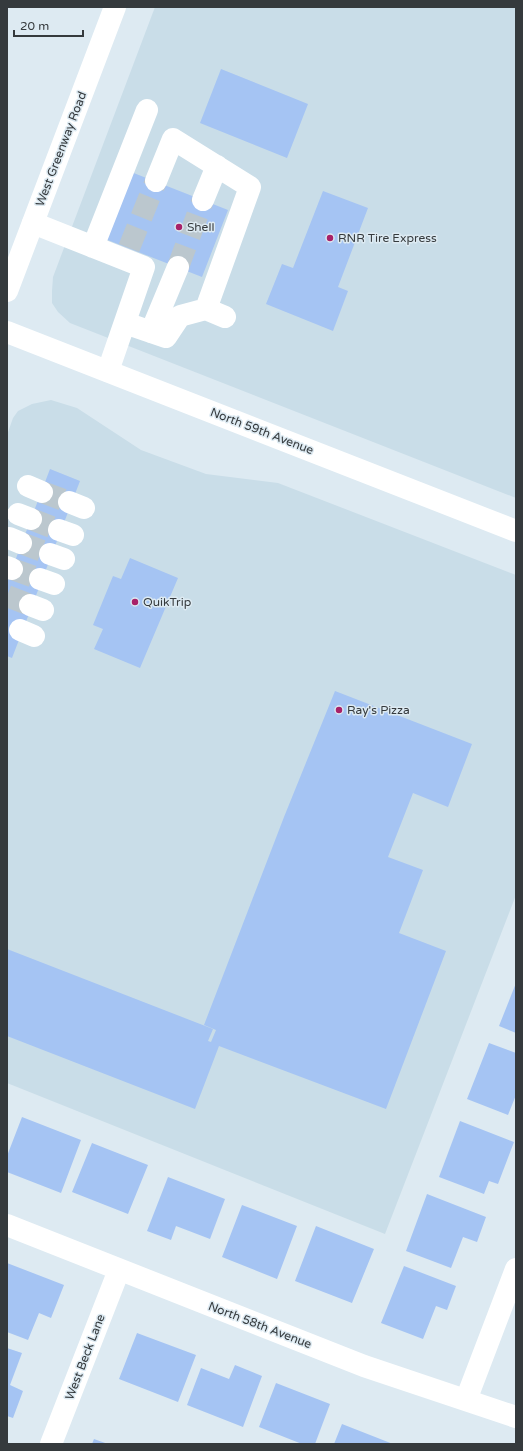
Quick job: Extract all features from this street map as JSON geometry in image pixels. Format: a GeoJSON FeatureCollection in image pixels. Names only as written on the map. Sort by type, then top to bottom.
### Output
{"type":"FeatureCollection","features":[{"type":"Feature","properties":{"kind":"street","name":"West Greenway Road"},"geometry":{"type":"LineString","coordinates":[[7,291],[115,7]]}},
{"type":"Feature","properties":{"kind":"street"},"geometry":{"type":"LineString","coordinates":[[93,247],[147,110]]}},
{"type":"Feature","properties":{"kind":"street"},"geometry":{"type":"LineString","coordinates":[[125,323],[166,337],[180,316],[215,313],[250,187],[173,139],[156,181]]}},
{"type":"Feature","properties":{"kind":"street"},"geometry":{"type":"LineString","coordinates":[[204,200],[217,166]]}},
{"type":"Feature","properties":{"kind":"street"},"geometry":{"type":"LineString","coordinates":[[33,223],[93,247],[127,254],[144,267],[108,371]]}},
{"type":"Feature","properties":{"kind":"street"},"geometry":{"type":"LineString","coordinates":[[152,332],[178,267]]}},
{"type":"Feature","properties":{"kind":"street","name":"North 59th Avenue"},"geometry":{"type":"LineString","coordinates":[[7,332],[516,531]]}},
{"type":"Feature","properties":{"kind":"street","name":"North 58th Avenue"},"geometry":{"type":"LineString","coordinates":[[7,1225],[364,1366],[516,1417]]}},
{"type":"Feature","properties":{"kind":"street"},"geometry":{"type":"LineString","coordinates":[[466,1400],[516,1269]]}},
{"type":"Feature","properties":{"kind":"street","name":"West Beck Lane"},"geometry":{"type":"LineString","coordinates":[[51,1444],[119,1270]]}},
{"type":"Feature","properties":{"kind":"shaded area"},"geometry":{"type":"Polygon","coordinates":[[[155,7],[516,7],[516,498],[70,323],[58,312],[52,303],[53,277],[155,7]]]}},
{"type":"Feature","properties":{"kind":"shaded area"},"geometry":{"type":"Polygon","coordinates":[[[51,400],[77,408],[141,450],[206,474],[278,483],[516,575],[516,895],[385,1234],[7,1083],[7,435],[13,418],[18,411],[32,404],[51,400]]]}},
{"type":"Feature","properties":{"kind":"building"},"geometry":{"type":"Polygon","coordinates":[[[221,69],[308,104],[287,158],[200,123],[221,69]]]}},
{"type":"Feature","properties":{"kind":"building"},"geometry":{"type":"Polygon","coordinates":[[[126,170],[228,210],[202,277],[100,237],[126,170]]]}},
{"type":"Feature","properties":{"kind":"building","name":"RNR Tire Express"},"geometry":{"type":"Polygon","coordinates":[[[323,191],[368,208],[338,287],[348,291],[333,331],[266,304],[282,264],[293,268],[323,191]]]}},
{"type":"Feature","properties":{"kind":"building"},"geometry":{"type":"Polygon","coordinates":[[[50,469],[80,481],[12,658],[7,656],[7,582],[50,469]]]}},
{"type":"Feature","properties":{"kind":"building","name":"QuikTrip"},"geometry":{"type":"Polygon","coordinates":[[[130,558],[178,578],[140,668],[94,649],[103,629],[93,625],[113,576],[121,579],[130,558]]]}},
{"type":"Feature","properties":{"kind":"building"},"geometry":{"type":"Polygon","coordinates":[[[335,691],[472,744],[448,807],[413,793],[388,857],[423,870],[399,933],[446,951],[386,1109],[219,1046],[195,1109],[7,1036],[7,949],[213,1029],[208,1041],[211,1042],[216,1030],[204,1025],[284,817],[335,691]]]}},
{"type":"Feature","properties":{"kind":"building"},"geometry":{"type":"Polygon","coordinates":[[[516,983],[516,1033],[499,1026],[516,983]]]}},
{"type":"Feature","properties":{"kind":"building"},"geometry":{"type":"Polygon","coordinates":[[[489,1043],[516,1053],[516,1095],[508,1115],[467,1099],[489,1043]]]}},
{"type":"Feature","properties":{"kind":"building"},"geometry":{"type":"Polygon","coordinates":[[[22,1117],[81,1140],[61,1193],[7,1172],[7,1156],[22,1117]]]}},
{"type":"Feature","properties":{"kind":"building"},"geometry":{"type":"Polygon","coordinates":[[[460,1121],[514,1142],[498,1184],[489,1181],[484,1194],[439,1177],[460,1121]]]}},
{"type":"Feature","properties":{"kind":"building"},"geometry":{"type":"Polygon","coordinates":[[[92,1143],[148,1165],[128,1214],[72,1192],[92,1143]]]}},
{"type":"Feature","properties":{"kind":"building"},"geometry":{"type":"Polygon","coordinates":[[[168,1177],[225,1199],[210,1239],[176,1226],[171,1240],[147,1231],[168,1177]]]}},
{"type":"Feature","properties":{"kind":"building"},"geometry":{"type":"Polygon","coordinates":[[[427,1194],[486,1217],[477,1242],[463,1237],[451,1268],[406,1251],[427,1194]]]}},
{"type":"Feature","properties":{"kind":"building"},"geometry":{"type":"Polygon","coordinates":[[[242,1205],[297,1226],[277,1279],[222,1257],[242,1205]]]}},
{"type":"Feature","properties":{"kind":"building"},"geometry":{"type":"Polygon","coordinates":[[[316,1226],[374,1249],[352,1303],[295,1281],[316,1226]]]}},
{"type":"Feature","properties":{"kind":"building"},"geometry":{"type":"Polygon","coordinates":[[[7,1263],[64,1285],[51,1318],[39,1313],[28,1340],[7,1332],[7,1263]]]}},
{"type":"Feature","properties":{"kind":"building"},"geometry":{"type":"Polygon","coordinates":[[[404,1266],[456,1286],[447,1310],[436,1306],[423,1339],[381,1323],[404,1266]]]}},
{"type":"Feature","properties":{"kind":"building"},"geometry":{"type":"Polygon","coordinates":[[[137,1333],[196,1355],[178,1402],[119,1379],[137,1333]]]}},
{"type":"Feature","properties":{"kind":"building"},"geometry":{"type":"Polygon","coordinates":[[[7,1348],[22,1353],[10,1385],[23,1391],[13,1418],[7,1416],[7,1348]]]}},
{"type":"Feature","properties":{"kind":"building"},"geometry":{"type":"Polygon","coordinates":[[[235,1365],[262,1376],[243,1427],[187,1405],[201,1368],[229,1379],[235,1365]]]}},
{"type":"Feature","properties":{"kind":"building"},"geometry":{"type":"Polygon","coordinates":[[[276,1383],[330,1404],[315,1444],[302,1444],[259,1427],[276,1383]]]}},
{"type":"Feature","properties":{"kind":"building"},"geometry":{"type":"Polygon","coordinates":[[[342,1424],[393,1444],[334,1444],[342,1424]]]}},
{"type":"Feature","properties":{"kind":"building"},"geometry":{"type":"Polygon","coordinates":[[[94,1439],[108,1444],[92,1444],[94,1439]]]}},
{"type":"Feature","properties":{"kind":"tunnel"},"geometry":{"type":"LineString","coordinates":[[129,248],[156,181]]}},
{"type":"Feature","properties":{"kind":"tunnel"},"geometry":{"type":"LineString","coordinates":[[178,267],[203,200]]}},
{"type":"Feature","properties":{"kind":"tunnel"},"geometry":{"type":"LineString","coordinates":[[42,492],[69,502]]}},
{"type":"Feature","properties":{"kind":"tunnel"},"geometry":{"type":"LineString","coordinates":[[31,519],[59,530]]}},
{"type":"Feature","properties":{"kind":"tunnel"},"geometry":{"type":"LineString","coordinates":[[21,543],[50,554]]}},
{"type":"Feature","properties":{"kind":"tunnel"},"geometry":{"type":"LineString","coordinates":[[12,569],[40,579]]}},
{"type":"Feature","properties":{"kind":"tunnel"},"geometry":{"type":"LineString","coordinates":[[7,596],[30,605]]}},
{"type":"Feature","properties":{"kind":"place","name":"Shell"},"geometry":{"type":"Point","coordinates":[179,227]}},
{"type":"Feature","properties":{"kind":"place","name":"RNR Tire Express"},"geometry":{"type":"Point","coordinates":[330,238]}},
{"type":"Feature","properties":{"kind":"place","name":"QuikTrip"},"geometry":{"type":"Point","coordinates":[135,602]}},
{"type":"Feature","properties":{"kind":"place","name":"Ray's Pizza"},"geometry":{"type":"Point","coordinates":[339,710]}}]}
